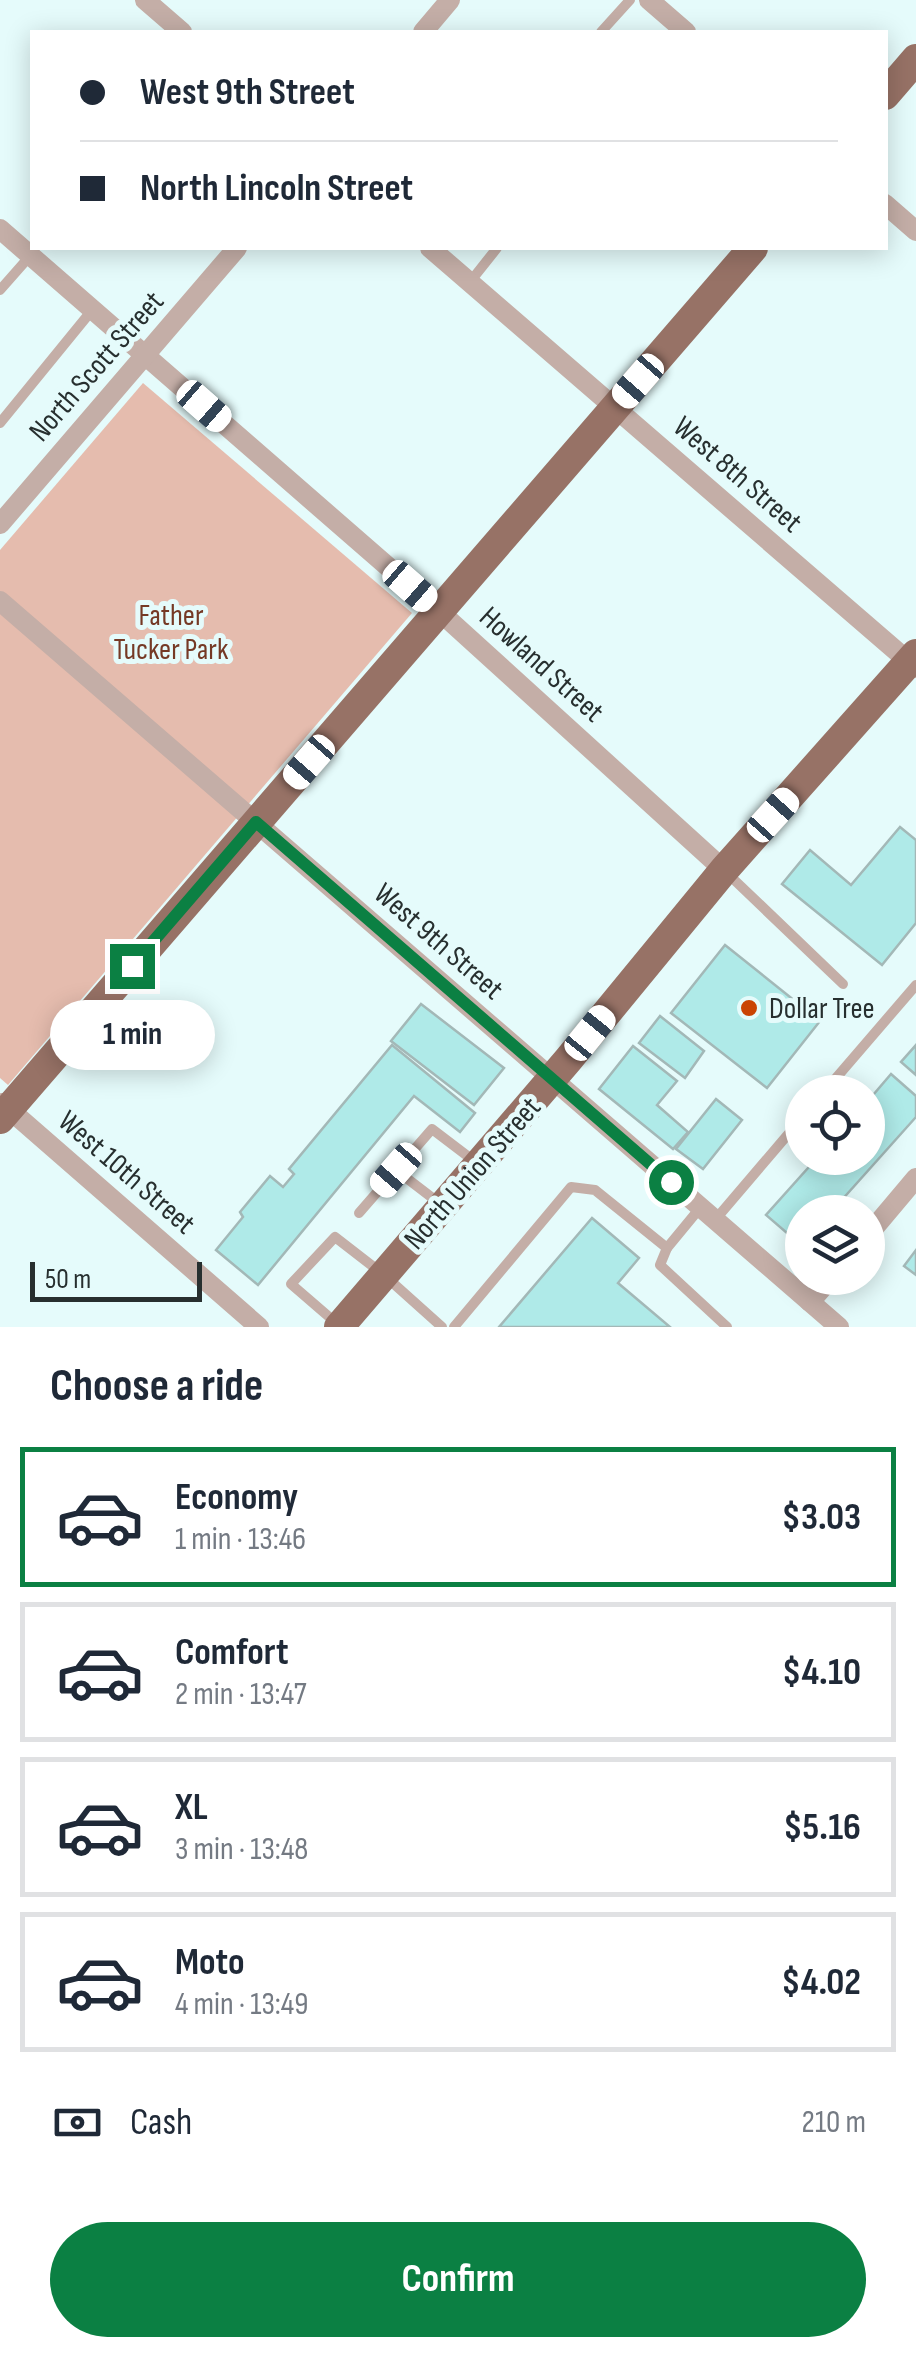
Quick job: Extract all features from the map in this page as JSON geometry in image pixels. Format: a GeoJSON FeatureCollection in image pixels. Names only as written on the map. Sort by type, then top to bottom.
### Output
{"type":"FeatureCollection","features":[{"type":"Feature","properties":{"kind":"main road"},"geometry":{"type":"LineString","coordinates":[[888,92],[916,59]]}},
{"type":"Feature","properties":{"kind":"main road"},"geometry":{"type":"LineString","coordinates":[[3,1110],[751,250]]}},
{"type":"Feature","properties":{"kind":"main road","name":"North Union Street"},"geometry":{"type":"LineString","coordinates":[[340,1327],[724,870],[914,661]]}},
{"type":"Feature","properties":{"kind":"street"},"geometry":{"type":"LineString","coordinates":[[424,30],[450,0]]}},
{"type":"Feature","properties":{"kind":"street"},"geometry":{"type":"LineString","coordinates":[[649,0],[684,30]]}},
{"type":"Feature","properties":{"kind":"street"},"geometry":{"type":"LineString","coordinates":[[155,3],[180,30]]}},
{"type":"Feature","properties":{"kind":"street"},"geometry":{"type":"LineString","coordinates":[[888,207],[916,231]]}},
{"type":"Feature","properties":{"kind":"street","name":"Howland Street"},"geometry":{"type":"LineString","coordinates":[[0,229],[440,612],[724,870]]}},
{"type":"Feature","properties":{"kind":"street","name":"North Scott Street"},"geometry":{"type":"LineString","coordinates":[[0,524],[236,250]]}},
{"type":"Feature","properties":{"kind":"street","name":"West 8th Street"},"geometry":{"type":"LineString","coordinates":[[432,250],[914,661]]}},
{"type":"Feature","properties":{"kind":"street","name":"West 9th Street"},"geometry":{"type":"LineString","coordinates":[[0,601],[839,1327]]}},
{"type":"Feature","properties":{"kind":"street","name":"West 10th Street"},"geometry":{"type":"LineString","coordinates":[[3,1110],[259,1327]]}},
{"type":"Feature","properties":{"kind":"street"},"geometry":{"type":"LineString","coordinates":[[885,1215],[916,1178]]}},
{"type":"Feature","properties":{"kind":"street"},"geometry":{"type":"LineString","coordinates":[[810,1302],[816,1295]]}},
{"type":"Feature","properties":{"kind":"lane"},"geometry":{"type":"LineString","coordinates":[[603,30],[630,0]]}},
{"type":"Feature","properties":{"kind":"lane"},"geometry":{"type":"LineString","coordinates":[[470,282],[495,250]]}},
{"type":"Feature","properties":{"kind":"lane"},"geometry":{"type":"LineString","coordinates":[[0,290],[31,256]]}},
{"type":"Feature","properties":{"kind":"lane"},"geometry":{"type":"LineString","coordinates":[[0,423],[93,309]]}},
{"type":"Feature","properties":{"kind":"lane"},"geometry":{"type":"LineString","coordinates":[[724,870],[843,984]]}},
{"type":"Feature","properties":{"kind":"lane"},"geometry":{"type":"LineString","coordinates":[[839,1075],[916,985]]}},
{"type":"Feature","properties":{"kind":"lane"},"geometry":{"type":"LineString","coordinates":[[359,1214],[432,1129],[478,1164]]}},
{"type":"Feature","properties":{"kind":"lane"},"geometry":{"type":"LineString","coordinates":[[727,1327],[660,1265],[668,1248],[708,1214],[785,1135]]}},
{"type":"Feature","properties":{"kind":"lane"},"geometry":{"type":"LineString","coordinates":[[396,1170],[443,1206]]}},
{"type":"Feature","properties":{"kind":"lane"},"geometry":{"type":"LineString","coordinates":[[454,1327],[571,1187],[596,1190],[668,1248]]}},
{"type":"Feature","properties":{"kind":"lane"},"geometry":{"type":"LineString","coordinates":[[340,1327],[291,1284],[335,1237],[384,1274],[442,1327]]}},
{"type":"Feature","properties":{"kind":"green space","name":"Father Tucker Park"},"geometry":{"type":"Polygon","coordinates":[[[143,383],[412,613],[8,1085],[0,1078],[0,550],[143,383]]]}},
{"type":"Feature","properties":{"kind":"building"},"geometry":{"type":"Polygon","coordinates":[[[900,827],[916,840],[916,923],[882,965],[782,884],[810,850],[851,885],[900,827]]]}},
{"type":"Feature","properties":{"kind":"building"},"geometry":{"type":"Polygon","coordinates":[[[725,945],[820,1021],[767,1088],[671,1013],[725,945]]]}},
{"type":"Feature","properties":{"kind":"building"},"geometry":{"type":"Polygon","coordinates":[[[421,1004],[504,1068],[474,1105],[391,1041],[421,1004]]]}},
{"type":"Feature","properties":{"kind":"building"},"geometry":{"type":"Polygon","coordinates":[[[660,1016],[704,1051],[685,1078],[639,1043],[660,1016]]]}},
{"type":"Feature","properties":{"kind":"building"},"geometry":{"type":"Polygon","coordinates":[[[392,1045],[475,1113],[460,1132],[414,1096],[258,1285],[216,1250],[243,1217],[240,1212],[270,1176],[283,1187],[294,1174],[289,1169],[392,1045]]]}},
{"type":"Feature","properties":{"kind":"building"},"geometry":{"type":"Polygon","coordinates":[[[916,1045],[916,1075],[901,1062],[916,1045]]]}},
{"type":"Feature","properties":{"kind":"building"},"geometry":{"type":"Polygon","coordinates":[[[633,1046],[677,1081],[657,1105],[688,1132],[673,1149],[599,1089],[633,1046]]]}},
{"type":"Feature","properties":{"kind":"building"},"geometry":{"type":"Polygon","coordinates":[[[891,1074],[916,1096],[916,1117],[885,1152],[885,1081],[891,1074]]]}},
{"type":"Feature","properties":{"kind":"building"},"geometry":{"type":"Polygon","coordinates":[[[716,1099],[742,1120],[703,1169],[676,1149],[716,1099]]]}},
{"type":"Feature","properties":{"kind":"building"},"geometry":{"type":"Polygon","coordinates":[[[802,1175],[864,1175],[846,1195],[785,1195],[785,1231],[766,1215],[802,1175]]]}},
{"type":"Feature","properties":{"kind":"building"},"geometry":{"type":"Polygon","coordinates":[[[592,1218],[639,1258],[618,1283],[670,1327],[499,1327],[592,1218]]]}},
{"type":"Feature","properties":{"kind":"building"},"geometry":{"type":"Polygon","coordinates":[[[916,1250],[916,1275],[904,1266],[916,1250]]]}},
{"type":"Feature","properties":{"kind":"place","name":"Dollar Tree"},"geometry":{"type":"Point","coordinates":[749,1008]}},
{"type":"Feature","properties":{"kind":"route"},"geometry":{"type":"LineString","coordinates":[[132,966],[256,822],[671,1182]]}}]}
